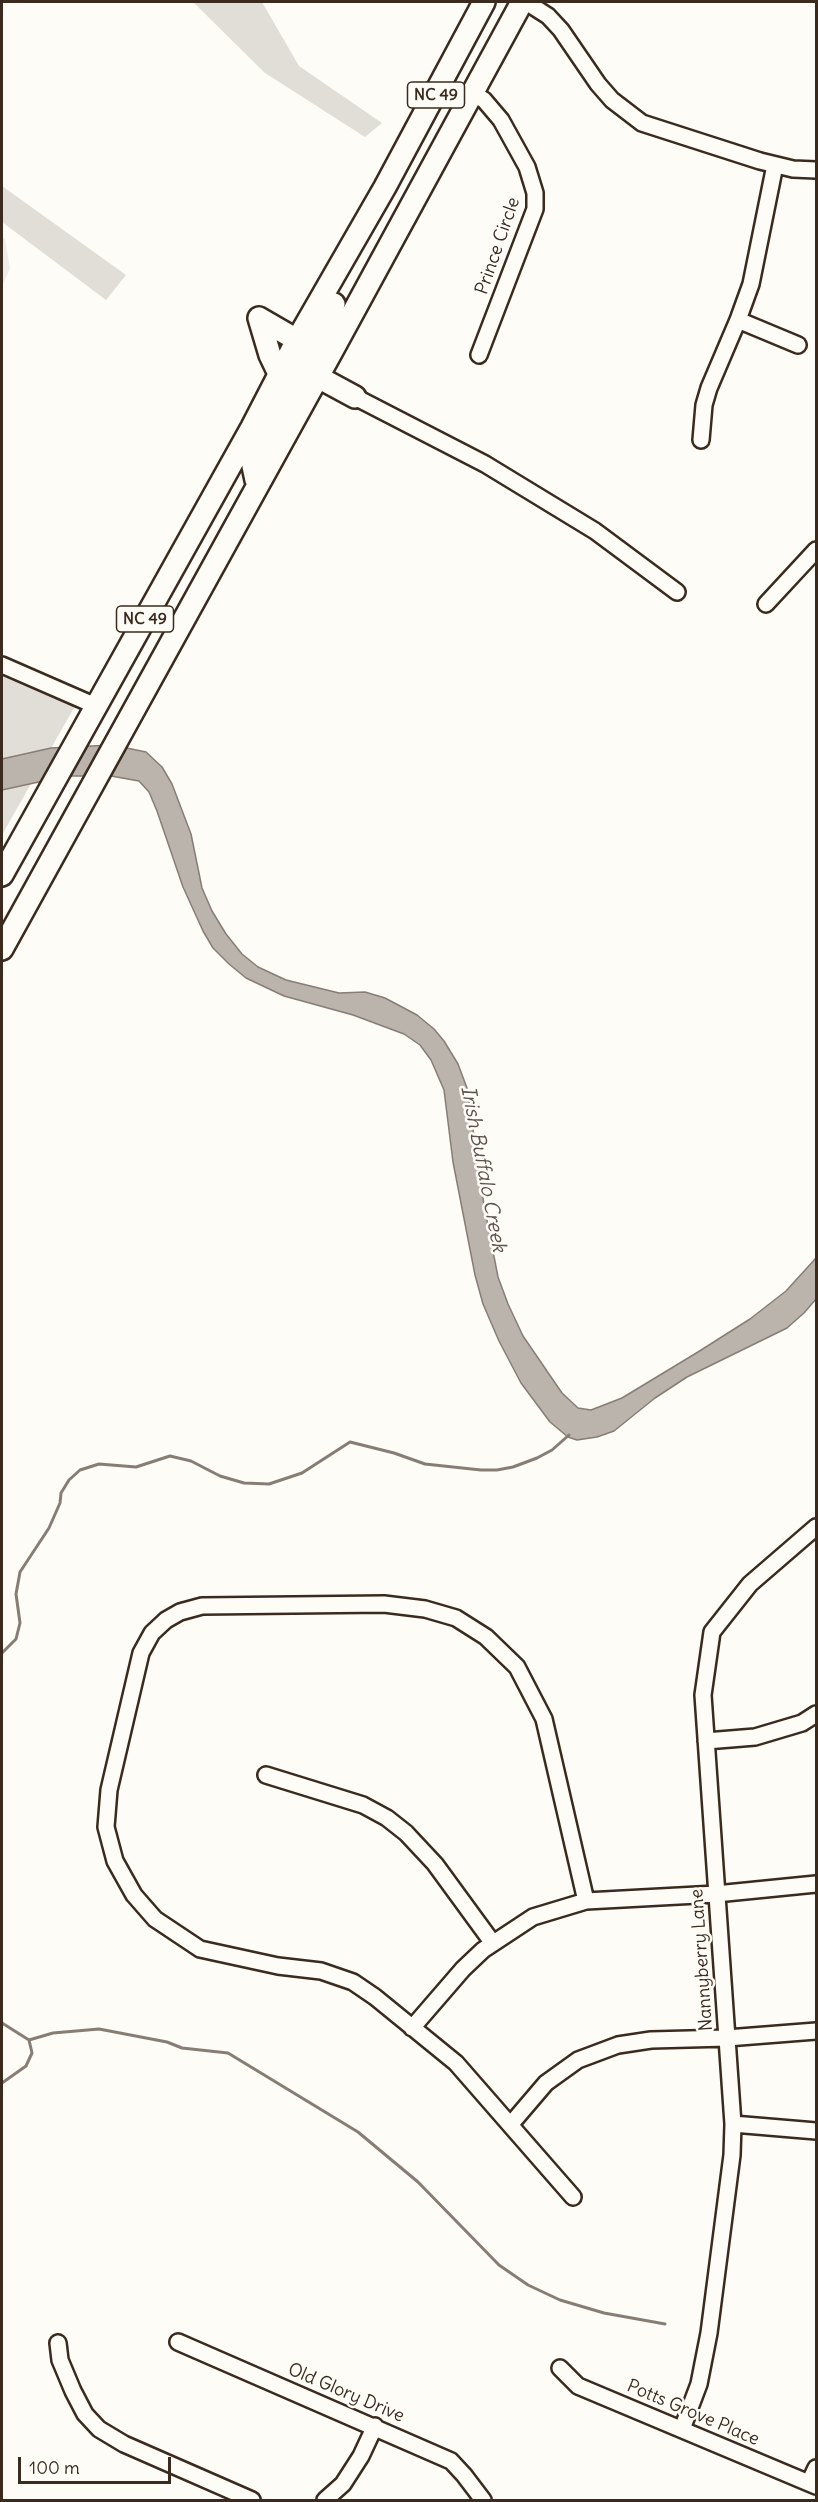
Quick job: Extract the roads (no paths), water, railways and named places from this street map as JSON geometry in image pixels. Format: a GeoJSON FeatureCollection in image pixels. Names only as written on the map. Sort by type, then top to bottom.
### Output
{"type":"FeatureCollection","features":[{"type":"Feature","properties":{"kind":"highway","name":"NC 49"},"geometry":{"type":"LineString","coordinates":[[2,875],[280,376],[297,340],[354,243],[484,2]]}},
{"type":"Feature","properties":{"kind":"highway","name":"NC 49"},"geometry":{"type":"LineString","coordinates":[[2,949],[524,2]]}},
{"type":"Feature","properties":{"kind":"highway"},"geometry":{"type":"LineString","coordinates":[[429,174],[423,161],[452,105],[451,90],[441,85]]}},
{"type":"Feature","properties":{"kind":"highway"},"geometry":{"type":"LineString","coordinates":[[354,243],[361,254],[321,328],[315,347],[318,377],[355,397]]}},
{"type":"Feature","properties":{"kind":"highway"},"geometry":{"type":"LineString","coordinates":[[258,485],[253,466],[297,372],[297,340],[259,318],[270,355],[280,376]]}},
{"type":"Feature","properties":{"kind":"highway"},"geometry":{"type":"LineString","coordinates":[[332,353],[355,397]]}},
{"type":"Feature","properties":{"kind":"highway"},"geometry":{"type":"LineString","coordinates":[[194,600],[188,597],[182,582],[215,518],[208,505]]}},
{"type":"Feature","properties":{"kind":"street"},"geometry":{"type":"LineString","coordinates":[[524,2],[548,15],[598,84],[627,113],[642,123],[775,165],[816,170]]}},
{"type":"Feature","properties":{"kind":"street","name":"Prince Circle"},"geometry":{"type":"LineString","coordinates":[[474,94],[484,100],[501,120],[527,167],[535,193],[534,209],[479,355]]}},
{"type":"Feature","properties":{"kind":"street"},"geometry":{"type":"LineString","coordinates":[[701,440],[704,405],[751,284],[775,165]]}},
{"type":"Feature","properties":{"kind":"street"},"geometry":{"type":"LineString","coordinates":[[738,320],[798,345]]}},
{"type":"Feature","properties":{"kind":"street"},"geometry":{"type":"LineString","coordinates":[[355,397],[485,464],[595,531],[677,592]]}},
{"type":"Feature","properties":{"kind":"street"},"geometry":{"type":"LineString","coordinates":[[766,604],[816,550]]}},
{"type":"Feature","properties":{"kind":"street"},"geometry":{"type":"LineString","coordinates":[[2,664],[96,706]]}},
{"type":"Feature","properties":{"kind":"street","name":"Nannyberry Lane"},"geometry":{"type":"LineString","coordinates":[[682,2429],[699,2384],[709,2333],[730,2177],[733,2124],[703,1695],[712,1632],[750,1584],[816,1527]]}},
{"type":"Feature","properties":{"kind":"street"},"geometry":{"type":"LineString","coordinates":[[573,2197],[456,2063],[375,1997],[353,1982],[321,1971],[278,1966],[200,1949],[155,1919],[134,1895],[115,1862],[106,1827],[109,1790],[141,1653],[152,1633],[166,1620],[180,1612],[202,1606],[384,1604],[425,1609],[456,1618],[486,1637],[517,1667],[544,1719],[586,1901]]}},
{"type":"Feature","properties":{"kind":"street"},"geometry":{"type":"LineString","coordinates":[[706,1741],[755,1737],[802,1723],[816,1714]]}},
{"type":"Feature","properties":{"kind":"street"},"geometry":{"type":"LineString","coordinates":[[266,1775],[363,1805],[387,1818],[406,1833],[435,1864],[492,1942]]}},
{"type":"Feature","properties":{"kind":"street"},"geometry":{"type":"LineString","coordinates":[[412,2028],[463,1969],[492,1942],[533,1917],[586,1901],[716,1894],[816,1884]]}},
{"type":"Feature","properties":{"kind":"street"},"geometry":{"type":"LineString","coordinates":[[511,2124],[546,2083],[578,2060],[618,2045],[651,2040],[727,2038],[816,2031]]}},
{"type":"Feature","properties":{"kind":"street"},"geometry":{"type":"LineString","coordinates":[[733,2124],[816,2131]]}},
{"type":"Feature","properties":{"kind":"street","name":"Old Glory Drive"},"geometry":{"type":"LineString","coordinates":[[178,2342],[451,2461],[483,2500]]}},
{"type":"Feature","properties":{"kind":"street"},"geometry":{"type":"LineString","coordinates":[[58,2343],[60,2360],[73,2391],[85,2414],[99,2429],[124,2444],[252,2500]]}},
{"type":"Feature","properties":{"kind":"street","name":"Potts Grove Place"},"geometry":{"type":"LineString","coordinates":[[560,2368],[578,2386],[813,2484]]}},
{"type":"Feature","properties":{"kind":"street"},"geometry":{"type":"LineString","coordinates":[[325,2500],[343,2484],[361,2456],[375,2426]]}},
{"type":"Feature","properties":{"kind":"street"},"geometry":{"type":"LineString","coordinates":[[813,2484],[816,2468]]}},
{"type":"Feature","properties":{"kind":"waterway"},"geometry":{"type":"LineString","coordinates":[[2,1653],[16,1639],[20,1623],[16,1594],[20,1572],[49,1528],[60,1503],[61,1493],[69,1480],[80,1470],[99,1464],[136,1467],[170,1456],[191,1461],[220,1476],[244,1483],[269,1484],[302,1473],[350,1442],[394,1453],[425,1464],[497,1470],[537,1458],[552,1450],[569,1435]]}},
{"type":"Feature","properties":{"kind":"waterway"},"geometry":{"type":"LineString","coordinates":[[2,2023],[29,2040],[32,2053],[26,2066],[2,2083]]}},
{"type":"Feature","properties":{"kind":"waterway"},"geometry":{"type":"LineString","coordinates":[[29,2040],[53,2033],[99,2029],[167,2042],[182,2048],[228,2053],[358,2132],[418,2182],[499,2265],[528,2285],[560,2300],[604,2313],[665,2324]]}},
{"type":"Feature","properties":{"kind":"water label","name":"Irish Buffalo Creek"},"geometry":{"type":"Point","coordinates":[483,1169]}}]}
